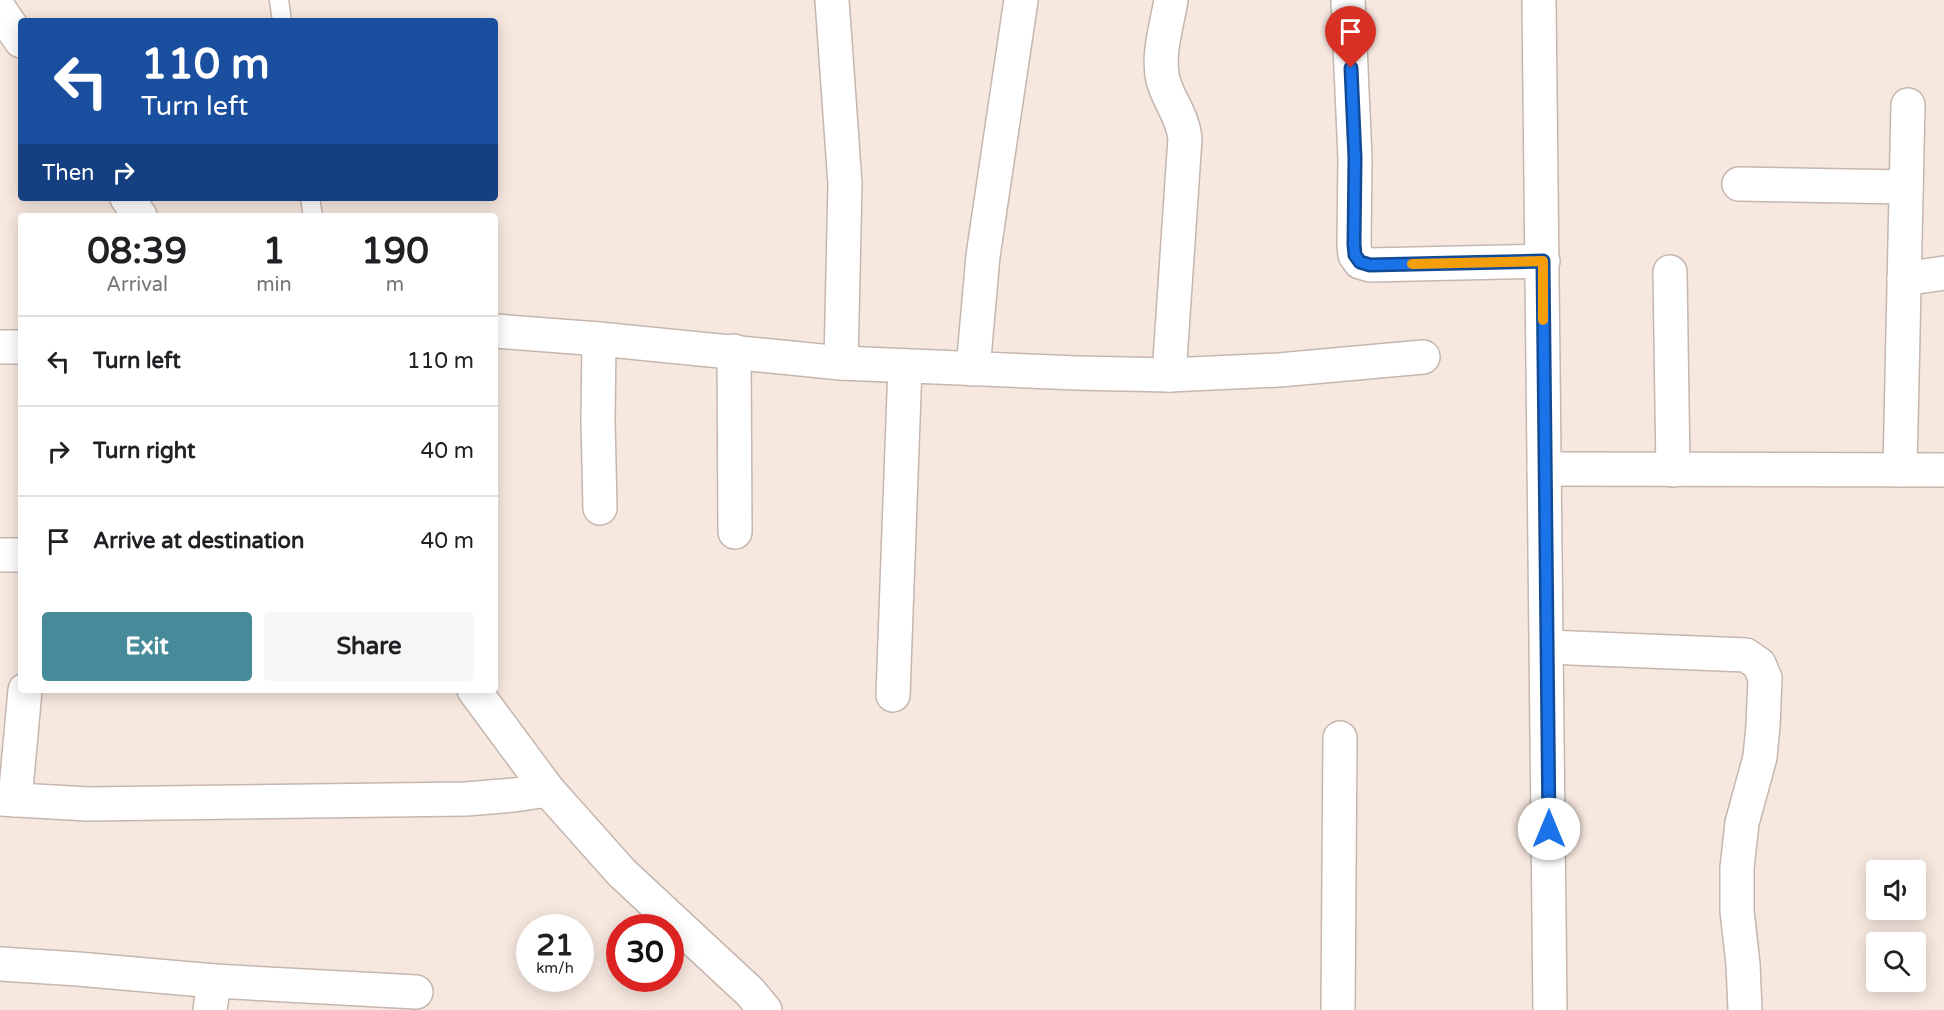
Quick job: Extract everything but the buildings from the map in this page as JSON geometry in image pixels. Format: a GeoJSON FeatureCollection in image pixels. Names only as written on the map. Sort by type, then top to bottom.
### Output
{"type":"FeatureCollection","features":[{"type":"Feature","properties":{"kind":"street"},"geometry":{"type":"LineString","coordinates":[[832,0],[845,184],[841,363]]}},
{"type":"Feature","properties":{"kind":"street"},"geometry":{"type":"LineString","coordinates":[[973,369],[985,245],[1021,0]]}},
{"type":"Feature","properties":{"kind":"street"},"geometry":{"type":"LineString","coordinates":[[1169,375],[1185,138],[1183,123],[1162,77],[1162,55],[1171,0]]}},
{"type":"Feature","properties":{"kind":"street"},"geometry":{"type":"LineString","coordinates":[[1348,0],[1355,158],[1354,244],[1355,255],[1360,262],[1370,265],[1543,261]]}},
{"type":"Feature","properties":{"kind":"street"},"geometry":{"type":"LineString","coordinates":[[1539,0],[1550,1010]]}},
{"type":"Feature","properties":{"kind":"street"},"geometry":{"type":"LineString","coordinates":[[0,10],[18,37]]}},
{"type":"Feature","properties":{"kind":"street"},"geometry":{"type":"LineString","coordinates":[[1900,470],[1908,105]]}},
{"type":"Feature","properties":{"kind":"street"},"geometry":{"type":"LineString","coordinates":[[1739,184],[1906,187]]}},
{"type":"Feature","properties":{"kind":"street"},"geometry":{"type":"LineString","coordinates":[[1670,272],[1673,470]]}},
{"type":"Feature","properties":{"kind":"street"},"geometry":{"type":"LineString","coordinates":[[1904,279],[1944,273]]}},
{"type":"Feature","properties":{"kind":"street"},"geometry":{"type":"LineString","coordinates":[[498,331],[734,351],[841,363],[1169,375],[1279,370],[1423,357]]}},
{"type":"Feature","properties":{"kind":"street"},"geometry":{"type":"LineString","coordinates":[[599,339],[600,508]]}},
{"type":"Feature","properties":{"kind":"street"},"geometry":{"type":"LineString","coordinates":[[0,347],[18,347]]}},
{"type":"Feature","properties":{"kind":"street"},"geometry":{"type":"LineString","coordinates":[[734,351],[735,532]]}},
{"type":"Feature","properties":{"kind":"street"},"geometry":{"type":"LineString","coordinates":[[893,695],[905,366]]}},
{"type":"Feature","properties":{"kind":"street"},"geometry":{"type":"LineString","coordinates":[[1544,469],[1944,470]]}},
{"type":"Feature","properties":{"kind":"street"},"geometry":{"type":"LineString","coordinates":[[0,555],[18,555]]}},
{"type":"Feature","properties":{"kind":"street"},"geometry":{"type":"LineString","coordinates":[[1547,647],[1746,655],[1759,664],[1765,678],[1760,757],[1742,823],[1737,868],[1737,911],[1745,1010]]}},
{"type":"Feature","properties":{"kind":"street"},"geometry":{"type":"LineString","coordinates":[[25,693],[8,800],[88,804],[466,799],[548,790]]}},
{"type":"Feature","properties":{"kind":"street"},"geometry":{"type":"LineString","coordinates":[[476,693],[548,790],[621,873],[750,992],[765,1010]]}},
{"type":"Feature","properties":{"kind":"street"},"geometry":{"type":"LineString","coordinates":[[1338,1010],[1340,738]]}},
{"type":"Feature","properties":{"kind":"street"},"geometry":{"type":"LineString","coordinates":[[0,964],[212,995],[416,992]]}},
{"type":"Feature","properties":{"kind":"lane"},"geometry":{"type":"LineString","coordinates":[[279,0],[282,18]]}},
{"type":"Feature","properties":{"kind":"slow traffic"},"geometry":{"type":"LineString","coordinates":[[1412,264],[1543,261],[1543,320]]}},
{"type":"Feature","properties":{"kind":"route"},"geometry":{"type":"LineString","coordinates":[[1351,68],[1355,158],[1354,244],[1355,255],[1360,262],[1370,265],[1543,261],[1549,829]]}}]}
